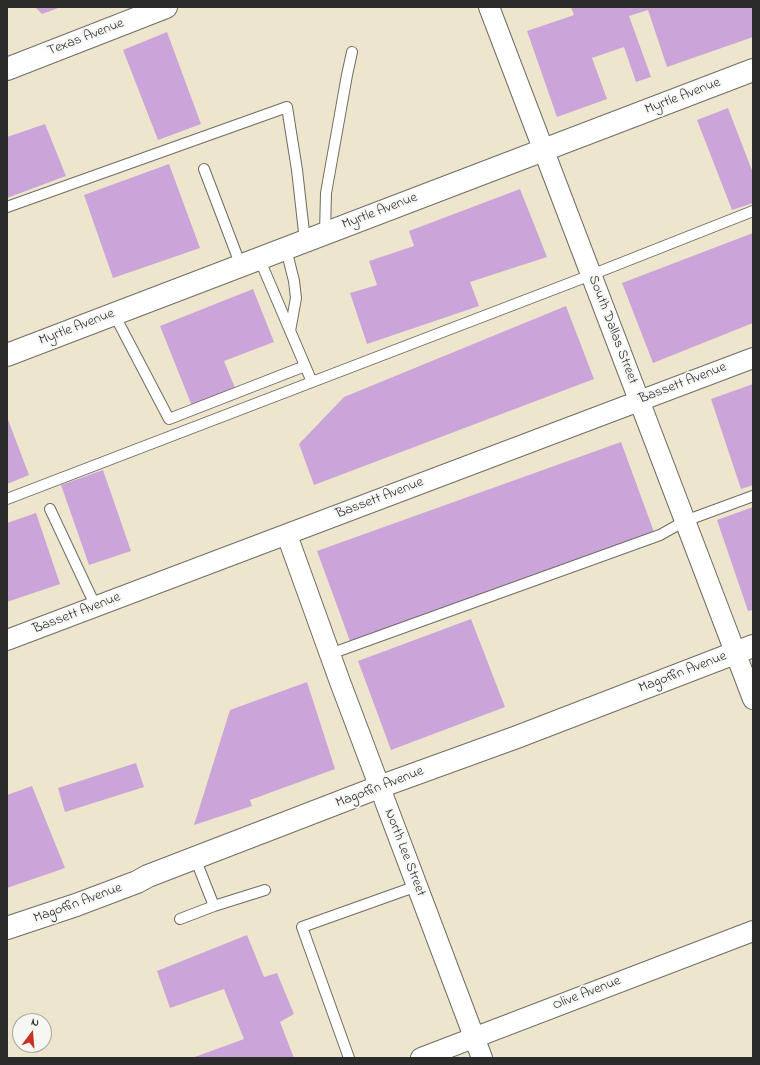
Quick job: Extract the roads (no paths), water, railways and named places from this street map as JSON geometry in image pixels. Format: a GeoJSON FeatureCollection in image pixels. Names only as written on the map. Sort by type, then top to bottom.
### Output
{"type":"FeatureCollection","features":[{"type":"Feature","properties":{"kind":"street","name":"Texas Avenue"},"geometry":{"type":"LineString","coordinates":[[7,69],[166,7]]}},
{"type":"Feature","properties":{"kind":"street","name":"South Dallas Street"},"geometry":{"type":"LineString","coordinates":[[489,7],[686,521],[744,649],[753,699]]}},
{"type":"Feature","properties":{"kind":"street","name":"Myrtle Avenue"},"geometry":{"type":"LineString","coordinates":[[7,355],[753,70]]}},
{"type":"Feature","properties":{"kind":"street","name":"Bassett Avenue"},"geometry":{"type":"LineString","coordinates":[[7,640],[753,358]]}},
{"type":"Feature","properties":{"kind":"street","name":"North Lee Street"},"geometry":{"type":"LineString","coordinates":[[287,535],[379,787],[482,1058]]}},
{"type":"Feature","properties":{"kind":"street","name":"Magoffin Avenue"},"geometry":{"type":"LineString","coordinates":[[7,928],[83,903],[137,882],[148,876],[379,787],[518,737],[744,649]]}},
{"type":"Feature","properties":{"kind":"street","name":"Olive Avenue"},"geometry":{"type":"LineString","coordinates":[[421,1058],[753,931]]}},
{"type":"Feature","properties":{"kind":"lane"},"geometry":{"type":"LineString","coordinates":[[290,330],[296,298],[294,281],[305,241],[326,193],[352,52]]}},
{"type":"Feature","properties":{"kind":"lane"},"geometry":{"type":"LineString","coordinates":[[7,207],[287,107],[297,170],[305,241]]}},
{"type":"Feature","properties":{"kind":"lane"},"geometry":{"type":"LineString","coordinates":[[204,169],[250,262],[290,330],[312,382]]}},
{"type":"Feature","properties":{"kind":"lane"},"geometry":{"type":"LineString","coordinates":[[7,499],[591,275],[753,211]]}},
{"type":"Feature","properties":{"kind":"lane"},"geometry":{"type":"LineString","coordinates":[[114,314],[169,419],[305,366]]}},
{"type":"Feature","properties":{"kind":"lane"},"geometry":{"type":"LineString","coordinates":[[330,654],[660,535],[686,521],[753,496]]}},
{"type":"Feature","properties":{"kind":"lane"},"geometry":{"type":"LineString","coordinates":[[50,509],[96,607]]}},
{"type":"Feature","properties":{"kind":"lane"},"geometry":{"type":"LineString","coordinates":[[195,858],[214,906]]}},
{"type":"Feature","properties":{"kind":"lane"},"geometry":{"type":"LineString","coordinates":[[349,1058],[302,927],[417,886]]}},
{"type":"Feature","properties":{"kind":"lane"},"geometry":{"type":"LineString","coordinates":[[180,919],[214,906],[265,890]]}}]}
